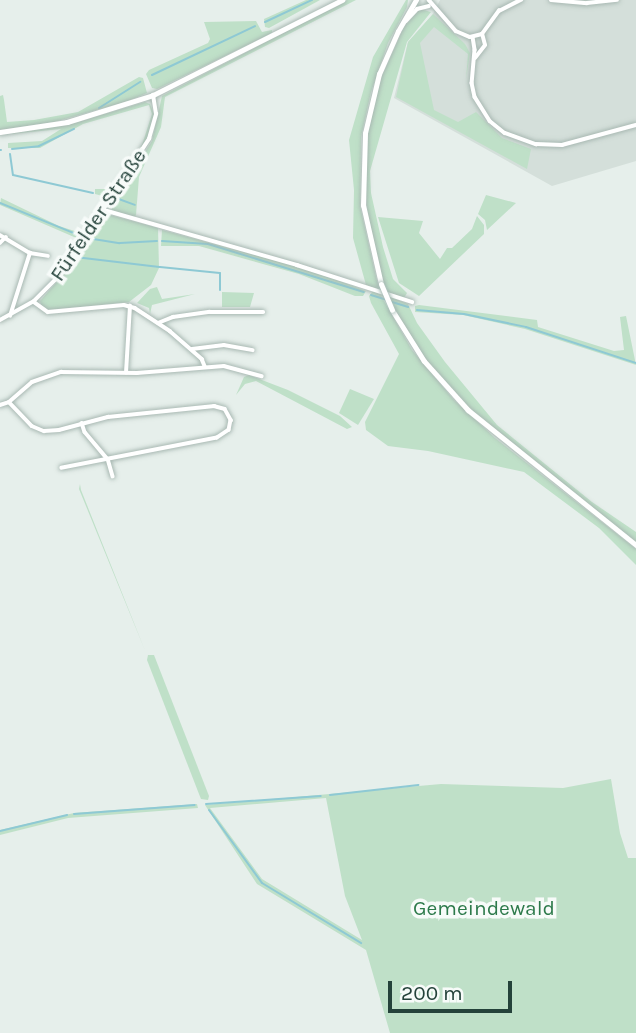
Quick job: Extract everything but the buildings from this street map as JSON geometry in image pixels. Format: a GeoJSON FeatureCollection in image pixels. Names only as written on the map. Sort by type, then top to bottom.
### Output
{"type":"FeatureCollection","features":[{"type":"Feature","properties":{"kind":"main road"},"geometry":{"type":"LineString","coordinates":[[0,132],[67,122],[153,95],[342,0]]}},
{"type":"Feature","properties":{"kind":"main road"},"geometry":{"type":"LineString","coordinates":[[411,0],[411,8]]}},
{"type":"Feature","properties":{"kind":"main road"},"geometry":{"type":"LineString","coordinates":[[416,0],[398,30],[373,94],[363,154],[365,223],[381,284],[392,310],[424,361],[468,410],[636,545]]}},
{"type":"Feature","properties":{"kind":"street"},"geometry":{"type":"LineString","coordinates":[[423,0],[436,8]]}},
{"type":"Feature","properties":{"kind":"street"},"geometry":{"type":"LineString","coordinates":[[430,0],[456,31],[473,37],[482,34],[499,11],[521,0]]}},
{"type":"Feature","properties":{"kind":"street"},"geometry":{"type":"LineString","coordinates":[[551,0],[587,3],[617,0]]}},
{"type":"Feature","properties":{"kind":"street"},"geometry":{"type":"LineString","coordinates":[[398,30],[417,9],[429,6]]}},
{"type":"Feature","properties":{"kind":"street"},"geometry":{"type":"LineString","coordinates":[[474,60],[485,45],[482,34]]}},
{"type":"Feature","properties":{"kind":"street"},"geometry":{"type":"LineString","coordinates":[[473,37],[472,83],[478,105],[490,121],[511,136],[536,144],[562,145],[636,125]]}},
{"type":"Feature","properties":{"kind":"street","name":"Fürfelder Straße"},"geometry":{"type":"LineString","coordinates":[[0,320],[34,301],[60,275],[149,139],[156,114],[153,95]]}},
{"type":"Feature","properties":{"kind":"street"},"geometry":{"type":"LineString","coordinates":[[104,210],[297,265],[412,302]]}},
{"type":"Feature","properties":{"kind":"street","name":"Fürfelder Straße"},"geometry":{"type":"LineString","coordinates":[[0,235],[30,253],[48,256]]}},
{"type":"Feature","properties":{"kind":"street"},"geometry":{"type":"LineString","coordinates":[[0,243],[6,237]]}},
{"type":"Feature","properties":{"kind":"street","name":"Fürfelder Straße"},"geometry":{"type":"LineString","coordinates":[[10,316],[30,253]]}},
{"type":"Feature","properties":{"kind":"street"},"geometry":{"type":"LineString","coordinates":[[34,301],[39,308],[48,312],[130,306],[192,349],[205,366]]}},
{"type":"Feature","properties":{"kind":"street"},"geometry":{"type":"LineString","coordinates":[[126,373],[130,306]]}},
{"type":"Feature","properties":{"kind":"street"},"geometry":{"type":"LineString","coordinates":[[158,323],[191,314],[263,312]]}},
{"type":"Feature","properties":{"kind":"street"},"geometry":{"type":"LineString","coordinates":[[192,349],[224,345],[253,350]]}},
{"type":"Feature","properties":{"kind":"street"},"geometry":{"type":"LineString","coordinates":[[0,405],[9,402],[32,382],[51,374],[79,371],[126,373],[205,366],[231,367],[262,376]]}},
{"type":"Feature","properties":{"kind":"street"},"geometry":{"type":"LineString","coordinates":[[9,402],[32,426],[44,431],[108,417],[214,406],[225,409],[231,420],[229,430],[222,436],[62,468]]}},
{"type":"Feature","properties":{"kind":"street"},"geometry":{"type":"LineString","coordinates":[[82,423],[85,432],[108,459],[113,476]]}},
{"type":"Feature","properties":{"kind":"shaded area"},"geometry":{"type":"Polygon","coordinates":[[[440,0],[636,0],[636,161],[552,186],[394,98],[408,42],[433,14],[440,0]]]}},
{"type":"Feature","properties":{"kind":"green space"},"geometry":{"type":"Polygon","coordinates":[[[306,0],[320,0],[269,28],[265,27],[264,19],[306,0]]]}},
{"type":"Feature","properties":{"kind":"green space"},"geometry":{"type":"Polygon","coordinates":[[[347,0],[356,0],[165,97],[161,127],[139,177],[136,215],[134,218],[112,210],[112,202],[124,182],[134,181],[128,178],[152,141],[162,96],[347,0]]]}},
{"type":"Feature","properties":{"kind":"green space"},"geometry":{"type":"Polygon","coordinates":[[[406,0],[407,7],[388,43],[371,92],[361,137],[360,206],[379,290],[366,285],[353,238],[354,190],[349,140],[373,57],[406,0]]]}},
{"type":"Feature","properties":{"kind":"green space"},"geometry":{"type":"Polygon","coordinates":[[[420,9],[431,12],[407,42],[370,171],[371,193],[383,247],[393,279],[407,293],[404,298],[388,292],[378,267],[368,222],[365,169],[368,126],[382,76],[404,27],[420,9]]]}},
{"type":"Feature","properties":{"kind":"green space"},"geometry":{"type":"Polygon","coordinates":[[[433,14],[465,44],[470,53],[466,80],[468,54],[434,27],[420,43],[434,110],[458,122],[476,112],[502,138],[531,149],[527,169],[396,97],[408,42],[433,14]]]}},
{"type":"Feature","properties":{"kind":"green space"},"geometry":{"type":"Polygon","coordinates":[[[256,21],[262,32],[272,30],[272,33],[157,89],[152,88],[146,74],[149,70],[208,43],[210,39],[204,22],[256,21]]]}},
{"type":"Feature","properties":{"kind":"green space"},"geometry":{"type":"Polygon","coordinates":[[[139,77],[143,78],[147,93],[128,101],[54,122],[0,130],[0,96],[3,95],[7,122],[34,120],[78,112],[139,77]]]}},
{"type":"Feature","properties":{"kind":"green space"},"geometry":{"type":"Polygon","coordinates":[[[145,102],[150,104],[154,114],[147,139],[81,240],[0,205],[1,198],[59,226],[84,234],[107,197],[95,194],[95,189],[112,189],[142,145],[152,114],[149,105],[83,124],[40,148],[8,148],[8,143],[42,141],[61,129],[0,135],[78,122],[145,102]]]}},
{"type":"Feature","properties":{"kind":"green space"},"geometry":{"type":"Polygon","coordinates":[[[486,195],[516,203],[487,230],[485,220],[478,214],[486,195]]]}},
{"type":"Feature","properties":{"kind":"green space"},"geometry":{"type":"Polygon","coordinates":[[[110,215],[158,228],[159,268],[151,285],[129,302],[51,310],[42,308],[40,301],[62,276],[99,220],[110,215]]]}},
{"type":"Feature","properties":{"kind":"green space"},"geometry":{"type":"Polygon","coordinates":[[[477,216],[484,225],[484,234],[419,296],[399,283],[378,217],[423,221],[419,233],[440,259],[447,248],[452,248],[472,229],[477,216]]]}},
{"type":"Feature","properties":{"kind":"green space"},"geometry":{"type":"Polygon","coordinates":[[[162,230],[310,270],[366,291],[363,296],[355,296],[299,274],[199,246],[161,246],[162,230]]]}},
{"type":"Feature","properties":{"kind":"green space"},"geometry":{"type":"Polygon","coordinates":[[[157,287],[162,299],[195,294],[152,305],[150,314],[149,308],[137,303],[150,289],[157,287]]]}},
{"type":"Feature","properties":{"kind":"green space"},"geometry":{"type":"Polygon","coordinates":[[[373,291],[380,294],[412,350],[453,399],[495,438],[636,549],[636,565],[599,528],[524,472],[428,451],[388,446],[366,430],[365,422],[399,354],[371,303],[369,296],[373,291]]]}},
{"type":"Feature","properties":{"kind":"green space"},"geometry":{"type":"Polygon","coordinates":[[[222,292],[254,293],[250,307],[222,307],[222,292]]]}},
{"type":"Feature","properties":{"kind":"green space"},"geometry":{"type":"Polygon","coordinates":[[[390,297],[408,304],[417,323],[445,362],[497,425],[592,502],[636,532],[636,542],[469,408],[426,360],[390,297]]]}},
{"type":"Feature","properties":{"kind":"green space"},"geometry":{"type":"Polygon","coordinates":[[[415,306],[537,320],[538,327],[614,351],[624,350],[620,317],[626,316],[636,365],[525,329],[463,315],[415,312],[415,306]]]}},
{"type":"Feature","properties":{"kind":"green space"},"geometry":{"type":"Polygon","coordinates":[[[249,375],[288,390],[340,416],[352,427],[347,429],[256,381],[245,384],[236,395],[244,377],[249,375]]]}},
{"type":"Feature","properties":{"kind":"green space"},"geometry":{"type":"Polygon","coordinates":[[[350,389],[374,399],[358,425],[339,413],[350,389]]]}},
{"type":"Feature","properties":{"kind":"green space"},"geometry":{"type":"Polygon","coordinates":[[[80,484],[81,490],[146,653],[79,489],[80,484]]]}},
{"type":"Feature","properties":{"kind":"green space"},"geometry":{"type":"Polygon","coordinates":[[[148,655],[154,655],[209,796],[208,800],[201,799],[147,660],[148,655]]]}},
{"type":"Feature","properties":{"kind":"green space","name":"Gemeindewald"},"geometry":{"type":"Polygon","coordinates":[[[611,779],[620,833],[628,858],[636,858],[636,1033],[390,1033],[366,950],[257,884],[205,805],[441,784],[563,788],[611,779]],[[326,798],[210,808],[262,879],[362,940],[345,896],[326,798]]]}},
{"type":"Feature","properties":{"kind":"green space"},"geometry":{"type":"Polygon","coordinates":[[[197,804],[198,808],[68,818],[0,835],[0,830],[74,813],[197,804]]]}},
{"type":"Feature","properties":{"kind":"waterway"},"geometry":{"type":"LineString","coordinates":[[265,22],[312,0]]}},
{"type":"Feature","properties":{"kind":"waterway"},"geometry":{"type":"LineString","coordinates":[[152,75],[255,26]]}},
{"type":"Feature","properties":{"kind":"waterway"},"geometry":{"type":"LineString","coordinates":[[99,108],[140,82]]}},
{"type":"Feature","properties":{"kind":"waterway"},"geometry":{"type":"LineString","coordinates":[[12,149],[39,146],[74,129]]}},
{"type":"Feature","properties":{"kind":"waterway"},"geometry":{"type":"LineString","coordinates":[[10,154],[13,175],[93,193]]}},
{"type":"Feature","properties":{"kind":"waterway"},"geometry":{"type":"LineString","coordinates":[[113,203],[124,185]]}},
{"type":"Feature","properties":{"kind":"waterway"},"geometry":{"type":"LineString","coordinates":[[116,198],[135,205]]}},
{"type":"Feature","properties":{"kind":"waterway"},"geometry":{"type":"LineString","coordinates":[[0,203],[81,236]]}},
{"type":"Feature","properties":{"kind":"waterway"},"geometry":{"type":"LineString","coordinates":[[90,239],[103,220]]}},
{"type":"Feature","properties":{"kind":"waterway"},"geometry":{"type":"LineString","coordinates":[[87,238],[120,243],[157,241]]}},
{"type":"Feature","properties":{"kind":"waterway"},"geometry":{"type":"LineString","coordinates":[[162,241],[208,244],[364,292]]}},
{"type":"Feature","properties":{"kind":"waterway"},"geometry":{"type":"LineString","coordinates":[[75,257],[159,267]]}},
{"type":"Feature","properties":{"kind":"waterway"},"geometry":{"type":"LineString","coordinates":[[160,267],[220,273],[220,290]]}},
{"type":"Feature","properties":{"kind":"waterway"},"geometry":{"type":"LineString","coordinates":[[371,295],[387,300]]}},
{"type":"Feature","properties":{"kind":"waterway"},"geometry":{"type":"LineString","coordinates":[[392,302],[408,307]]}},
{"type":"Feature","properties":{"kind":"waterway"},"geometry":{"type":"LineString","coordinates":[[417,310],[464,314],[526,327],[636,363]]}},
{"type":"Feature","properties":{"kind":"waterway"},"geometry":{"type":"LineString","coordinates":[[330,795],[418,785]]}},
{"type":"Feature","properties":{"kind":"waterway"},"geometry":{"type":"LineString","coordinates":[[206,804],[321,796]]}},
{"type":"Feature","properties":{"kind":"waterway"},"geometry":{"type":"LineString","coordinates":[[74,814],[195,805]]}},
{"type":"Feature","properties":{"kind":"waterway"},"geometry":{"type":"LineString","coordinates":[[209,810],[262,883],[361,943]]}},
{"type":"Feature","properties":{"kind":"waterway"},"geometry":{"type":"LineString","coordinates":[[0,831],[67,815]]}}]}
